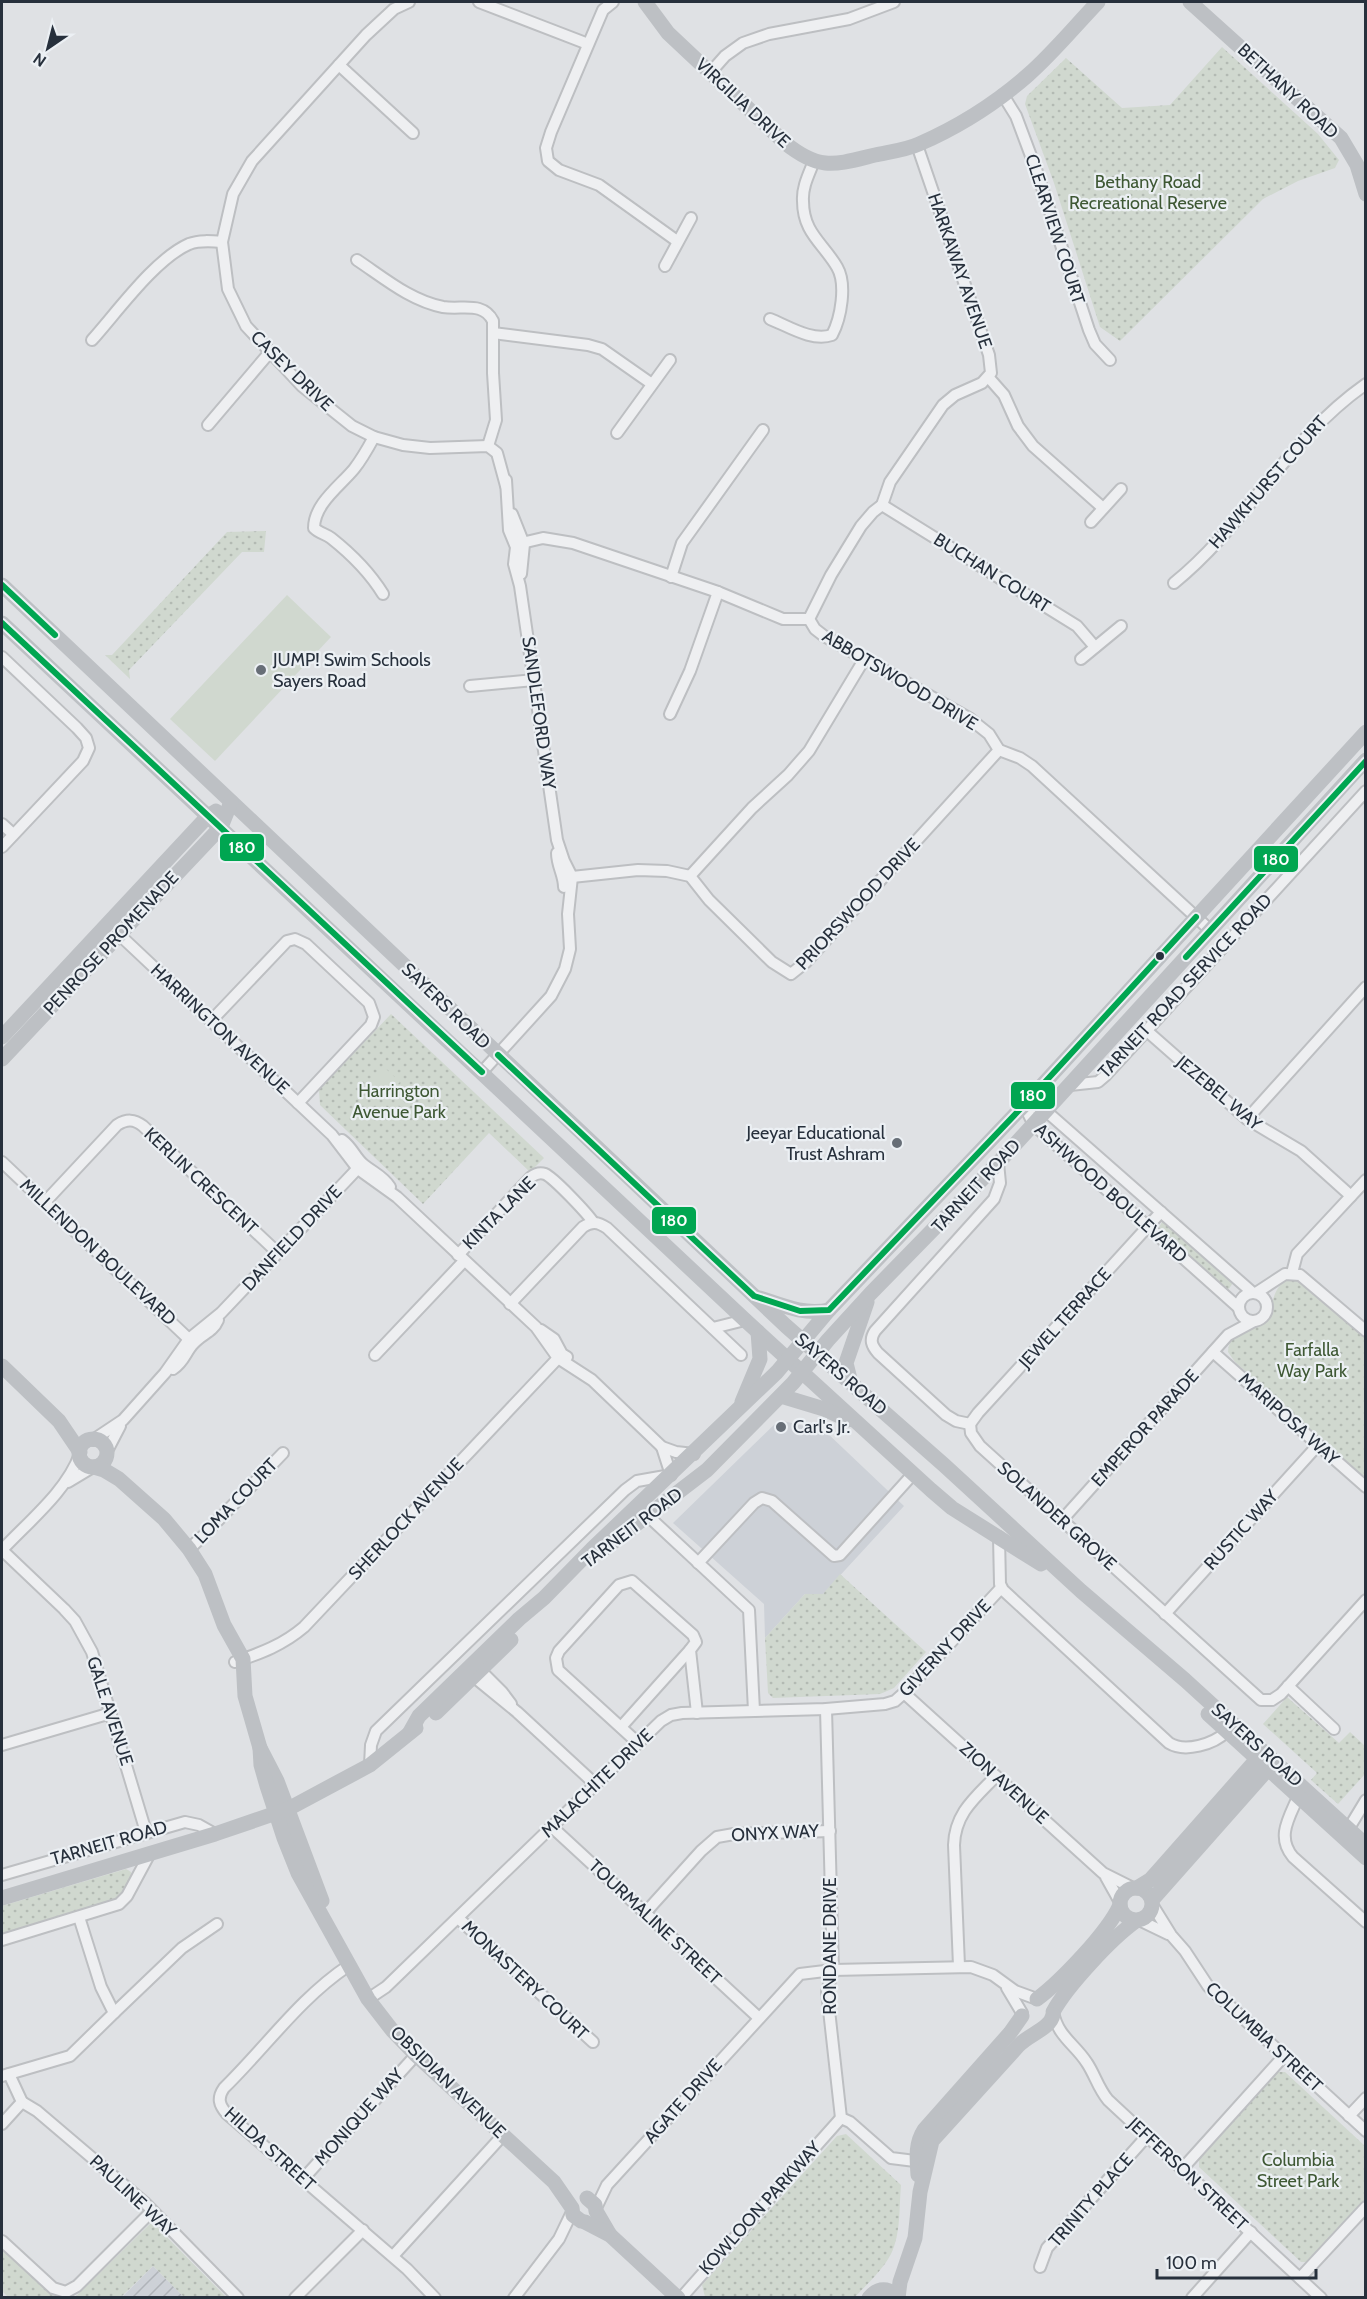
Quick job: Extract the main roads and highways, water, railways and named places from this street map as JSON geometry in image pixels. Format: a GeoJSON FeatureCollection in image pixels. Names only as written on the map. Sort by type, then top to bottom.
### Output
{"type":"FeatureCollection","features":[{"type":"Feature","properties":{"kind":"main road","name":"VIRGILIA DRIVE"},"geometry":{"type":"LineString","coordinates":[[645,2],[668,33],[784,143],[798,154],[814,161],[837,164],[917,145],[965,121],[1003,95],[1044,59],[1098,2]]}},
{"type":"Feature","properties":{"kind":"main road","name":"BETHANY ROAD"},"geometry":{"type":"LineString","coordinates":[[1190,2],[1341,138],[1357,165],[1365,194]]}},
{"type":"Feature","properties":{"kind":"main road","name":"SAYERS ROAD"},"geometry":{"type":"LineString","coordinates":[[2,585],[802,1341],[818,1352],[1146,1648],[1265,1762],[1298,1797],[1365,1845]]}},
{"type":"Feature","properties":{"kind":"main road","name":"SAYERS ROAD"},"geometry":{"type":"LineString","coordinates":[[2,623],[745,1320],[913,1474],[952,1508],[1081,1591]]}},
{"type":"Feature","properties":{"kind":"main road","name":"TARNEIT ROAD"},"geometry":{"type":"LineString","coordinates":[[2,1898],[148,1855],[282,1811],[370,1765],[410,1732],[419,1716],[474,1670],[591,1549],[694,1454],[788,1360],[829,1310],[1024,1105],[1365,732]]}},
{"type":"Feature","properties":{"kind":"main road"},"geometry":{"type":"LineString","coordinates":[[1268,837],[1302,812],[1365,746]]}},
{"type":"Feature","properties":{"kind":"main road","name":"TARNEIT ROAD"},"geometry":{"type":"LineString","coordinates":[[559,1584],[706,1470],[781,1396],[871,1293],[1034,1125],[1365,760]]}},
{"type":"Feature","properties":{"kind":"main road","name":"PENROSE PROMENADE"},"geometry":{"type":"LineString","coordinates":[[2,1059],[208,816],[231,802]]}},
{"type":"Feature","properties":{"kind":"main road","name":"PENROSE PROMENADE"},"geometry":{"type":"LineString","coordinates":[[2,1037],[220,827],[231,802]]}},
{"type":"Feature","properties":{"kind":"main road"},"geometry":{"type":"LineString","coordinates":[[851,1383],[847,1369],[848,1356],[871,1293]]}},
{"type":"Feature","properties":{"kind":"main road"},"geometry":{"type":"LineString","coordinates":[[754,1296],[803,1312],[829,1310]]}},
{"type":"Feature","properties":{"kind":"main road"},"geometry":{"type":"LineString","coordinates":[[740,1407],[760,1359],[758,1332]]}},
{"type":"Feature","properties":{"kind":"main road"},"geometry":{"type":"LineString","coordinates":[[2,1366],[59,1421],[84,1463],[111,1473],[130,1488]]}},
{"type":"Feature","properties":{"kind":"main road"},"geometry":{"type":"LineString","coordinates":[[781,1396],[824,1409],[861,1427]]}},
{"type":"Feature","properties":{"kind":"main road"},"geometry":{"type":"LineString","coordinates":[[59,1421],[102,1443],[130,1488]]}},
{"type":"Feature","properties":{"kind":"main road"},"geometry":{"type":"LineString","coordinates":[[80,1453],[84,1443],[93,1440]]}},
{"type":"Feature","properties":{"kind":"main road"},"geometry":{"type":"LineString","coordinates":[[94,1467],[105,1461],[107,1452]]}},
{"type":"Feature","properties":{"kind":"main road","name":"OBSIDIAN AVENUE"},"geometry":{"type":"LineString","coordinates":[[130,1488],[164,1519],[189,1549],[205,1574],[224,1625],[223,1642],[239,1660],[236,1683],[245,1696],[260,1748],[261,1765],[282,1811],[298,1873],[368,2000],[416,2055],[680,2298]]}},
{"type":"Feature","properties":{"kind":"main road","name":"SAYERS ROAD"},"geometry":{"type":"LineString","coordinates":[[1265,1762],[1341,1828],[1365,1858]]}},
{"type":"Feature","properties":{"kind":"main road"},"geometry":{"type":"LineString","coordinates":[[898,2298],[915,2238],[922,2162],[918,2144],[924,2130],[1010,2033],[1026,2004],[1059,1981],[1107,1928],[1125,1893],[1150,1880],[1265,1762]]}},
{"type":"Feature","properties":{"kind":"main road"},"geometry":{"type":"LineString","coordinates":[[922,2162],[933,2138],[1018,2046],[1049,2025],[1066,1992],[1109,1945],[1138,1921],[1148,1916],[1152,1903],[1265,1762]]}},
{"type":"Feature","properties":{"kind":"main road"},"geometry":{"type":"LineString","coordinates":[[1135,1888],[1146,1892],[1152,1903]]}},
{"type":"Feature","properties":{"kind":"main road"},"geometry":{"type":"LineString","coordinates":[[1120,1904],[1123,1914],[1138,1921]]}},
{"type":"Feature","properties":{"kind":"main road"},"geometry":{"type":"LineString","coordinates":[[1036,1999],[1046,2001],[1053,2014]]}},
{"type":"Feature","properties":{"kind":"main road"},"geometry":{"type":"LineString","coordinates":[[1022,2014],[1028,2027],[1039,2030]]}},
{"type":"Feature","properties":{"kind":"main road"},"geometry":{"type":"LineString","coordinates":[[876,2293],[905,2267]]}},
{"type":"Feature","properties":{"kind":"main road"},"geometry":{"type":"LineString","coordinates":[[876,2293],[891,2291],[898,2298]]}},
{"type":"Feature","properties":{"kind":"place","name":"JUMP! Swim Schools Sayers Road"},"geometry":{"type":"Point","coordinates":[261,670]}},
{"type":"Feature","properties":{"kind":"place","name":"Jeeyar Educational Trust Ashram"},"geometry":{"type":"Point","coordinates":[897,1143]}},
{"type":"Feature","properties":{"kind":"place","name":"Carl's Jr."},"geometry":{"type":"Point","coordinates":[781,1427]}},
{"type":"Feature","properties":{"kind":"park label","name":"Bethany Road Recreational Reserve"},"geometry":{"type":"Point","coordinates":[1148,192]}},
{"type":"Feature","properties":{"kind":"park label","name":"Harrington Avenue Park"},"geometry":{"type":"Point","coordinates":[399,1101]}},
{"type":"Feature","properties":{"kind":"park label","name":"Farfalla Way Park"},"geometry":{"type":"Point","coordinates":[1312,1360]}},
{"type":"Feature","properties":{"kind":"park label","name":"Columbia Street Park"},"geometry":{"type":"Point","coordinates":[1298,2170]}}]}
